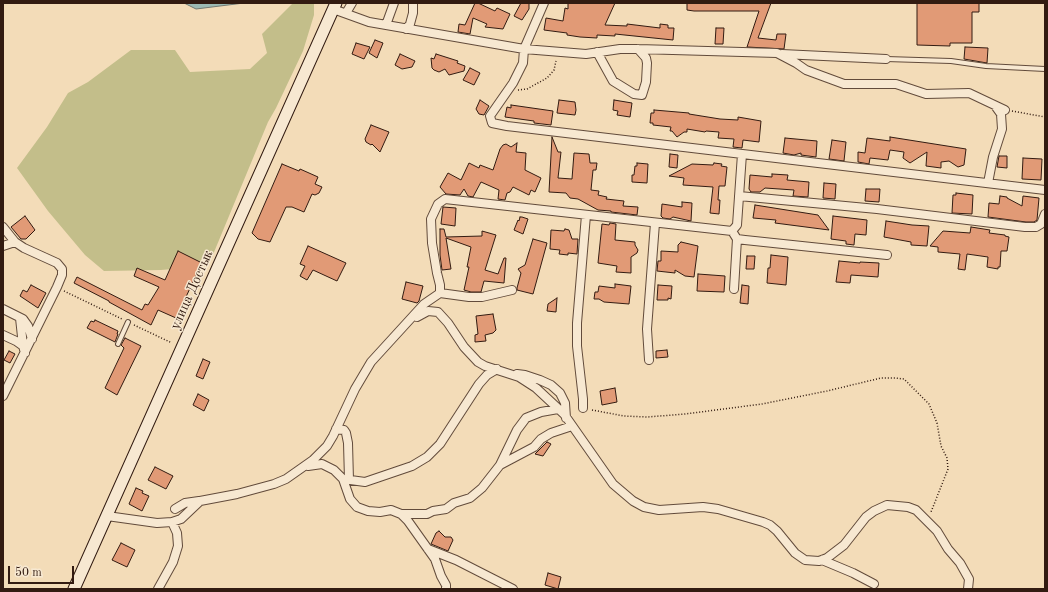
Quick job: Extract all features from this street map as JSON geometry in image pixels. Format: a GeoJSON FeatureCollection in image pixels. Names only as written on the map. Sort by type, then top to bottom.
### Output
{"type":"FeatureCollection","features":[{"type":"Feature","properties":{"kind":"main road","name":"улица Достык"},"geometry":{"type":"LineString","coordinates":[[74,589],[335,6]]}},
{"type":"Feature","properties":{"kind":"street"},"geometry":{"type":"LineString","coordinates":[[346,13],[352,3]]}},
{"type":"Feature","properties":{"kind":"street"},"geometry":{"type":"LineString","coordinates":[[386,25],[394,3]]}},
{"type":"Feature","properties":{"kind":"street"},"geometry":{"type":"LineString","coordinates":[[406,29],[410,24],[413,13],[413,3]]}},
{"type":"Feature","properties":{"kind":"street"},"geometry":{"type":"LineString","coordinates":[[544,3],[524,49],[523,63],[508,90],[490,116],[492,122],[507,126],[1045,190]]}},
{"type":"Feature","properties":{"kind":"street"},"geometry":{"type":"LineString","coordinates":[[335,6],[346,13],[369,22],[524,49],[586,54],[638,48],[886,59]]}},
{"type":"Feature","properties":{"kind":"street"},"geometry":{"type":"LineString","coordinates":[[596,52],[613,81],[634,94],[642,95],[646,82],[647,63],[646,58],[638,48]]}},
{"type":"Feature","properties":{"kind":"street"},"geometry":{"type":"LineString","coordinates":[[777,53],[806,70],[844,84],[896,84],[926,94],[969,93],[1005,110]]}},
{"type":"Feature","properties":{"kind":"street"},"geometry":{"type":"LineString","coordinates":[[988,183],[993,157],[1002,129],[1001,114],[996,107]]}},
{"type":"Feature","properties":{"kind":"street"},"geometry":{"type":"LineString","coordinates":[[732,231],[737,225],[742,154]]}},
{"type":"Feature","properties":{"kind":"street"},"geometry":{"type":"LineString","coordinates":[[739,196],[877,209],[1025,227],[1036,227],[1041,224],[1045,214]]}},
{"type":"Feature","properties":{"kind":"street"},"geometry":{"type":"LineString","coordinates":[[440,292],[432,243],[431,219],[438,204],[445,199],[732,231]]}},
{"type":"Feature","properties":{"kind":"street"},"geometry":{"type":"LineString","coordinates":[[583,408],[577,346],[577,323],[586,215]]}},
{"type":"Feature","properties":{"kind":"street"},"geometry":{"type":"LineString","coordinates":[[650,360],[647,329],[655,223]]}},
{"type":"Feature","properties":{"kind":"street"},"geometry":{"type":"LineString","coordinates":[[3,227],[15,242],[24,248],[57,263],[62,270],[62,275],[57,287],[32,339],[24,350],[3,396]]}},
{"type":"Feature","properties":{"kind":"street"},"geometry":{"type":"LineString","coordinates":[[732,231],[737,239],[734,289]]}},
{"type":"Feature","properties":{"kind":"street"},"geometry":{"type":"LineString","coordinates":[[737,239],[887,255]]}},
{"type":"Feature","properties":{"kind":"street"},"geometry":{"type":"LineString","coordinates":[[3,246],[15,242]]}},
{"type":"Feature","properties":{"kind":"street"},"geometry":{"type":"LineString","coordinates":[[175,509],[185,504],[262,488],[286,478],[305,467],[327,446],[355,389],[371,362],[424,304],[440,292],[469,297],[482,297],[512,290]]}},
{"type":"Feature","properties":{"kind":"street"},"geometry":{"type":"LineString","coordinates":[[428,311],[430,300]]}},
{"type":"Feature","properties":{"kind":"street"},"geometry":{"type":"LineString","coordinates":[[3,309],[20,318],[28,326],[32,339]]}},
{"type":"Feature","properties":{"kind":"street"},"geometry":{"type":"LineString","coordinates":[[404,326],[419,314],[428,311],[438,312],[464,347],[478,362],[519,377],[536,388],[558,409],[572,426],[613,484],[633,501],[644,507],[659,510],[703,507],[718,509],[763,522],[770,525],[777,531],[795,553],[805,560],[822,560],[874,584]]}},
{"type":"Feature","properties":{"kind":"street"},"geometry":{"type":"LineString","coordinates":[[20,318],[24,350]]}},
{"type":"Feature","properties":{"kind":"street"},"geometry":{"type":"LineString","coordinates":[[3,335],[16,341],[24,350]]}},
{"type":"Feature","properties":{"kind":"street"},"geometry":{"type":"LineString","coordinates":[[305,467],[322,464],[334,470],[346,480],[365,482],[412,466],[427,457],[440,444],[479,384],[486,376],[497,370]]}},
{"type":"Feature","properties":{"kind":"street"},"geometry":{"type":"LineString","coordinates":[[506,373],[525,375],[551,385],[560,393],[565,403],[566,418]]}},
{"type":"Feature","properties":{"kind":"street"},"geometry":{"type":"LineString","coordinates":[[336,429],[344,430],[346,433],[348,443],[346,480],[350,499],[357,507],[368,511],[380,512],[391,510],[401,514],[427,514],[433,511],[446,509],[454,503],[470,498],[482,488],[500,465],[517,430],[526,418],[541,412],[558,409]]}},
{"type":"Feature","properties":{"kind":"street"},"geometry":{"type":"LineString","coordinates":[[500,465],[534,447],[541,439],[551,433],[572,426]]}},
{"type":"Feature","properties":{"kind":"street"},"geometry":{"type":"LineString","coordinates":[[107,516],[157,523],[172,522],[181,519],[200,501]]}},
{"type":"Feature","properties":{"kind":"street"},"geometry":{"type":"LineString","coordinates":[[822,560],[844,545],[866,517],[874,511],[887,505],[908,507],[916,510],[937,531],[948,549],[960,563],[968,579],[968,589]]}},
{"type":"Feature","properties":{"kind":"street"},"geometry":{"type":"LineString","coordinates":[[401,514],[408,521],[435,559],[446,585],[446,589]]}},
{"type":"Feature","properties":{"kind":"street"},"geometry":{"type":"LineString","coordinates":[[158,589],[173,562],[178,546],[177,533],[172,522]]}},
{"type":"Feature","properties":{"kind":"street"},"geometry":{"type":"LineString","coordinates":[[428,549],[456,560],[512,589]]}},
{"type":"Feature","properties":{"kind":"lane"},"geometry":{"type":"LineString","coordinates":[[886,59],[951,61],[986,66],[1045,69]]}},
{"type":"Feature","properties":{"kind":"lane"},"geometry":{"type":"LineString","coordinates":[[118,344],[128,322]]}},
{"type":"Feature","properties":{"kind":"path"},"geometry":{"type":"LineString","coordinates":[[508,90],[514,91],[527,89],[547,78],[554,70],[559,52]]}},
{"type":"Feature","properties":{"kind":"path"},"geometry":{"type":"LineString","coordinates":[[1005,110],[1045,116]]}},
{"type":"Feature","properties":{"kind":"path"},"geometry":{"type":"LineString","coordinates":[[57,287],[182,348]]}},
{"type":"Feature","properties":{"kind":"path"},"geometry":{"type":"LineString","coordinates":[[583,408],[624,416],[648,417],[685,414],[762,404],[828,391],[881,378],[904,379],[928,404],[937,422],[941,446],[946,458],[948,470],[928,522]]}},
{"type":"Feature","properties":{"kind":"shaded area"},"geometry":{"type":"Polygon","coordinates":[[[293,3],[314,3],[314,15],[303,51],[268,122],[212,257],[206,266],[161,270],[104,271],[85,255],[48,211],[17,168],[47,127],[68,93],[88,82],[131,50],[175,50],[190,72],[250,69],[267,53],[262,34],[293,3]]]}},
{"type":"Feature","properties":{"kind":"water"},"geometry":{"type":"Polygon","coordinates":[[[184,3],[244,3],[196,9],[184,3]]]}},
{"type":"Feature","properties":{"kind":"building"},"geometry":{"type":"Polygon","coordinates":[[[475,3],[495,11],[497,8],[510,14],[503,29],[485,27],[487,24],[473,18],[470,34],[458,32],[459,24],[465,25],[475,3]]]}},
{"type":"Feature","properties":{"kind":"building"},"geometry":{"type":"Polygon","coordinates":[[[521,3],[529,3],[529,9],[522,20],[514,16],[521,3]]]}},
{"type":"Feature","properties":{"kind":"building"},"geometry":{"type":"Polygon","coordinates":[[[568,3],[615,3],[605,25],[627,26],[627,24],[660,28],[660,24],[668,25],[668,28],[674,28],[673,40],[615,34],[615,36],[597,35],[597,38],[580,37],[567,35],[567,33],[544,30],[546,18],[563,21],[565,8],[568,9],[568,3]]]}},
{"type":"Feature","properties":{"kind":"building"},"geometry":{"type":"Polygon","coordinates":[[[687,3],[771,3],[758,38],[776,40],[777,34],[786,34],[784,49],[747,47],[759,11],[694,11],[687,10],[687,3]]]}},
{"type":"Feature","properties":{"kind":"building"},"geometry":{"type":"Polygon","coordinates":[[[917,3],[979,3],[979,12],[972,12],[972,43],[950,43],[950,46],[917,45],[917,3]]]}},
{"type":"Feature","properties":{"kind":"building"},"geometry":{"type":"Polygon","coordinates":[[[716,28],[724,28],[723,44],[715,44],[716,28]]]}},
{"type":"Feature","properties":{"kind":"building"},"geometry":{"type":"Polygon","coordinates":[[[375,40],[383,43],[377,58],[369,53],[375,40]]]}},
{"type":"Feature","properties":{"kind":"building"},"geometry":{"type":"Polygon","coordinates":[[[356,43],[370,47],[364,59],[352,54],[356,43]]]}},
{"type":"Feature","properties":{"kind":"building"},"geometry":{"type":"Polygon","coordinates":[[[965,47],[988,48],[987,63],[964,59],[965,47]]]}},
{"type":"Feature","properties":{"kind":"building"},"geometry":{"type":"Polygon","coordinates":[[[400,54],[415,61],[412,67],[402,69],[395,65],[400,54]]]}},
{"type":"Feature","properties":{"kind":"building"},"geometry":{"type":"Polygon","coordinates":[[[436,54],[458,61],[457,63],[465,66],[464,71],[449,75],[445,69],[439,72],[434,70],[432,68],[431,58],[434,59],[436,54]]]}},
{"type":"Feature","properties":{"kind":"building"},"geometry":{"type":"Polygon","coordinates":[[[470,68],[480,73],[474,85],[463,80],[470,68]]]}},
{"type":"Feature","properties":{"kind":"building"},"geometry":{"type":"Polygon","coordinates":[[[480,100],[489,106],[484,115],[479,114],[476,109],[480,100]]]}},
{"type":"Feature","properties":{"kind":"building"},"geometry":{"type":"Polygon","coordinates":[[[559,100],[575,102],[575,115],[557,113],[559,100]]]}},
{"type":"Feature","properties":{"kind":"building"},"geometry":{"type":"Polygon","coordinates":[[[614,100],[632,103],[630,117],[617,115],[618,111],[613,110],[614,100]]]}},
{"type":"Feature","properties":{"kind":"building"},"geometry":{"type":"Polygon","coordinates":[[[511,105],[553,111],[551,125],[505,117],[507,107],[511,108],[511,105]]]}},
{"type":"Feature","properties":{"kind":"building"},"geometry":{"type":"Polygon","coordinates":[[[654,110],[689,113],[720,119],[738,120],[738,117],[761,121],[759,142],[743,140],[742,148],[733,147],[734,139],[718,138],[719,132],[705,132],[687,129],[687,132],[684,132],[677,137],[672,131],[670,131],[671,127],[653,125],[653,123],[650,123],[651,113],[654,113],[654,110]]]}},
{"type":"Feature","properties":{"kind":"building"},"geometry":{"type":"Polygon","coordinates":[[[371,125],[389,132],[380,152],[372,144],[371,145],[366,142],[365,139],[371,125]]]}},
{"type":"Feature","properties":{"kind":"building"},"geometry":{"type":"Polygon","coordinates":[[[552,137],[558,152],[561,152],[558,178],[572,179],[574,153],[589,154],[590,163],[597,163],[596,170],[593,170],[591,190],[599,191],[598,195],[607,197],[606,199],[624,201],[623,206],[638,207],[637,215],[598,210],[578,199],[570,198],[566,193],[549,192],[552,137]]]}},
{"type":"Feature","properties":{"kind":"building"},"geometry":{"type":"Polygon","coordinates":[[[890,137],[966,149],[964,165],[958,167],[949,161],[941,162],[941,168],[926,166],[927,152],[910,163],[903,158],[904,152],[890,150],[888,160],[870,158],[869,164],[858,162],[858,152],[865,153],[867,138],[890,141],[890,137]]]}},
{"type":"Feature","properties":{"kind":"building"},"geometry":{"type":"Polygon","coordinates":[[[785,138],[817,141],[816,157],[801,155],[801,153],[794,155],[783,153],[785,138]]]}},
{"type":"Feature","properties":{"kind":"building"},"geometry":{"type":"Polygon","coordinates":[[[832,140],[846,142],[844,161],[829,159],[832,140]]]}},
{"type":"Feature","properties":{"kind":"building"},"geometry":{"type":"Polygon","coordinates":[[[517,143],[516,152],[526,153],[525,170],[541,178],[535,192],[531,190],[529,195],[513,187],[510,192],[507,193],[505,200],[498,199],[499,190],[481,182],[473,197],[468,196],[464,189],[460,195],[446,194],[440,187],[448,173],[461,180],[469,163],[479,168],[480,165],[493,170],[500,149],[503,145],[506,144],[511,147],[517,143]]]}},
{"type":"Feature","properties":{"kind":"building"},"geometry":{"type":"Polygon","coordinates":[[[670,154],[678,155],[677,168],[669,167],[670,154]]]}},
{"type":"Feature","properties":{"kind":"building"},"geometry":{"type":"Polygon","coordinates":[[[999,156],[1007,156],[1007,168],[997,167],[999,156]]]}},
{"type":"Feature","properties":{"kind":"building"},"geometry":{"type":"Polygon","coordinates":[[[1023,158],[1042,159],[1041,180],[1022,179],[1023,158]]]}},
{"type":"Feature","properties":{"kind":"building"},"geometry":{"type":"Polygon","coordinates":[[[637,163],[648,164],[647,183],[632,182],[632,175],[634,175],[635,166],[637,166],[637,163]]]}},
{"type":"Feature","properties":{"kind":"building"},"geometry":{"type":"Polygon","coordinates":[[[714,163],[722,164],[721,166],[727,167],[725,186],[719,186],[719,214],[710,213],[713,187],[683,185],[684,178],[669,176],[692,164],[713,165],[714,163]]]}},
{"type":"Feature","properties":{"kind":"building"},"geometry":{"type":"Polygon","coordinates":[[[282,164],[299,171],[300,169],[318,177],[315,184],[322,187],[319,193],[315,195],[312,194],[304,212],[292,207],[286,207],[270,242],[258,239],[252,233],[282,164]]]}},
{"type":"Feature","properties":{"kind":"building"},"geometry":{"type":"Polygon","coordinates":[[[772,174],[788,175],[787,180],[809,182],[808,197],[793,196],[794,190],[765,188],[760,192],[751,192],[749,189],[750,175],[772,177],[772,174]]]}},
{"type":"Feature","properties":{"kind":"building"},"geometry":{"type":"Polygon","coordinates":[[[824,183],[836,184],[835,199],[823,198],[824,183]]]}},
{"type":"Feature","properties":{"kind":"building"},"geometry":{"type":"Polygon","coordinates":[[[866,189],[880,189],[879,202],[865,201],[866,189]]]}},
{"type":"Feature","properties":{"kind":"building"},"geometry":{"type":"Polygon","coordinates":[[[956,193],[973,195],[972,214],[952,213],[953,195],[956,195],[956,193]]]}},
{"type":"Feature","properties":{"kind":"building"},"geometry":{"type":"Polygon","coordinates":[[[1000,196],[1007,197],[1022,206],[1023,196],[1039,198],[1037,220],[1034,222],[1026,222],[988,217],[989,203],[999,204],[1000,196]]]}},
{"type":"Feature","properties":{"kind":"building"},"geometry":{"type":"Polygon","coordinates":[[[682,202],[692,203],[691,221],[673,217],[670,219],[663,218],[661,216],[662,204],[682,207],[682,202]]]}},
{"type":"Feature","properties":{"kind":"building"},"geometry":{"type":"Polygon","coordinates":[[[755,205],[818,215],[829,230],[775,223],[776,220],[753,218],[755,205]]]}},
{"type":"Feature","properties":{"kind":"building"},"geometry":{"type":"Polygon","coordinates":[[[443,207],[456,208],[455,226],[441,224],[443,207]]]}},
{"type":"Feature","properties":{"kind":"building"},"geometry":{"type":"Polygon","coordinates":[[[25,216],[35,230],[26,239],[21,239],[11,227],[25,216]]]}},
{"type":"Feature","properties":{"kind":"building"},"geometry":{"type":"Polygon","coordinates":[[[833,216],[867,220],[866,235],[855,234],[854,245],[846,244],[846,241],[831,239],[833,216]]]}},
{"type":"Feature","properties":{"kind":"building"},"geometry":{"type":"Polygon","coordinates":[[[520,217],[528,219],[523,234],[514,230],[520,217]]]}},
{"type":"Feature","properties":{"kind":"building"},"geometry":{"type":"Polygon","coordinates":[[[886,221],[929,226],[927,246],[911,245],[911,242],[884,237],[886,221]]]}},
{"type":"Feature","properties":{"kind":"building"},"geometry":{"type":"Polygon","coordinates":[[[610,223],[616,224],[615,240],[635,242],[638,250],[637,253],[631,257],[631,273],[616,272],[617,266],[598,263],[602,224],[609,225],[610,223]]]}},
{"type":"Feature","properties":{"kind":"building"},"geometry":{"type":"Polygon","coordinates":[[[971,227],[990,230],[989,233],[1009,237],[1007,251],[1001,251],[1000,267],[998,267],[998,269],[987,267],[988,257],[967,254],[965,270],[958,269],[960,254],[938,252],[938,247],[930,246],[943,231],[970,233],[971,227]]]}},
{"type":"Feature","properties":{"kind":"building"},"geometry":{"type":"Polygon","coordinates":[[[440,229],[444,229],[446,237],[482,236],[482,231],[496,235],[485,270],[498,274],[504,258],[506,258],[504,283],[484,281],[481,292],[464,290],[469,267],[467,267],[471,247],[446,238],[451,269],[442,270],[440,255],[440,229]]]}},
{"type":"Feature","properties":{"kind":"building"},"geometry":{"type":"Polygon","coordinates":[[[565,229],[569,230],[572,239],[578,239],[577,254],[559,254],[560,250],[550,249],[551,230],[564,231],[565,229]]]}},
{"type":"Feature","properties":{"kind":"building"},"geometry":{"type":"Polygon","coordinates":[[[533,239],[547,243],[533,294],[517,290],[517,288],[521,273],[518,269],[525,265],[533,239]]]}},
{"type":"Feature","properties":{"kind":"building"},"geometry":{"type":"Polygon","coordinates":[[[681,242],[698,246],[694,277],[685,276],[675,270],[675,273],[657,271],[658,261],[661,261],[661,251],[678,252],[678,245],[681,242]]]}},
{"type":"Feature","properties":{"kind":"building"},"geometry":{"type":"Polygon","coordinates":[[[308,246],[346,263],[337,281],[313,270],[307,280],[300,276],[305,266],[300,264],[308,246]]]}},
{"type":"Feature","properties":{"kind":"building"},"geometry":{"type":"Polygon","coordinates":[[[178,251],[202,263],[176,318],[158,310],[151,325],[74,283],[77,277],[142,310],[145,304],[148,305],[159,287],[134,276],[137,268],[165,280],[178,251]]]}},
{"type":"Feature","properties":{"kind":"building"},"geometry":{"type":"Polygon","coordinates":[[[771,255],[788,257],[786,285],[767,283],[771,255]]]}},
{"type":"Feature","properties":{"kind":"building"},"geometry":{"type":"Polygon","coordinates":[[[747,256],[755,256],[754,269],[746,269],[747,256]]]}},
{"type":"Feature","properties":{"kind":"building"},"geometry":{"type":"Polygon","coordinates":[[[839,261],[879,263],[878,277],[851,275],[850,283],[836,282],[839,261]]]}},
{"type":"Feature","properties":{"kind":"building"},"geometry":{"type":"Polygon","coordinates":[[[698,274],[725,276],[724,292],[697,291],[698,274]]]}},
{"type":"Feature","properties":{"kind":"building"},"geometry":{"type":"Polygon","coordinates":[[[406,282],[423,286],[419,301],[417,303],[402,299],[406,282]]]}},
{"type":"Feature","properties":{"kind":"building"},"geometry":{"type":"Polygon","coordinates":[[[615,284],[631,286],[629,304],[604,302],[599,299],[594,299],[595,292],[598,292],[599,286],[615,288],[615,284]]]}},
{"type":"Feature","properties":{"kind":"building"},"geometry":{"type":"Polygon","coordinates":[[[31,285],[46,293],[38,308],[20,296],[23,290],[27,292],[31,285]]]}},
{"type":"Feature","properties":{"kind":"building"},"geometry":{"type":"Polygon","coordinates":[[[658,285],[672,286],[671,299],[668,298],[668,300],[657,300],[658,285]]]}},
{"type":"Feature","properties":{"kind":"building"},"geometry":{"type":"Polygon","coordinates":[[[742,285],[749,286],[748,304],[740,303],[742,285]]]}},
{"type":"Feature","properties":{"kind":"building"},"geometry":{"type":"Polygon","coordinates":[[[557,298],[556,312],[547,311],[548,304],[557,298]]]}},
{"type":"Feature","properties":{"kind":"building"},"geometry":{"type":"Polygon","coordinates":[[[493,314],[496,330],[493,333],[485,335],[486,341],[475,342],[475,335],[478,334],[476,316],[493,314]]]}},
{"type":"Feature","properties":{"kind":"building"},"geometry":{"type":"Polygon","coordinates":[[[95,320],[118,331],[115,342],[87,328],[91,321],[94,322],[95,320]]]}},
{"type":"Feature","properties":{"kind":"building"},"geometry":{"type":"Polygon","coordinates":[[[125,338],[141,346],[117,395],[105,388],[124,348],[121,345],[125,338]]]}},
{"type":"Feature","properties":{"kind":"building"},"geometry":{"type":"Polygon","coordinates":[[[667,350],[668,357],[656,358],[656,351],[667,350]]]}},
{"type":"Feature","properties":{"kind":"building"},"geometry":{"type":"Polygon","coordinates":[[[9,351],[15,354],[10,363],[4,360],[9,351]]]}},
{"type":"Feature","properties":{"kind":"building"},"geometry":{"type":"Polygon","coordinates":[[[203,359],[210,362],[203,379],[196,376],[203,359]]]}},
{"type":"Feature","properties":{"kind":"building"},"geometry":{"type":"Polygon","coordinates":[[[615,388],[617,402],[602,405],[600,391],[615,388]]]}},
{"type":"Feature","properties":{"kind":"building"},"geometry":{"type":"Polygon","coordinates":[[[198,394],[209,400],[204,411],[193,405],[198,394]]]}},
{"type":"Feature","properties":{"kind":"building"},"geometry":{"type":"Polygon","coordinates":[[[547,442],[551,444],[543,456],[535,454],[547,442]]]}},
{"type":"Feature","properties":{"kind":"building"},"geometry":{"type":"Polygon","coordinates":[[[155,467],[173,476],[166,489],[148,480],[155,467]]]}},
{"type":"Feature","properties":{"kind":"building"},"geometry":{"type":"Polygon","coordinates":[[[136,488],[149,496],[142,511],[129,504],[136,488]]]}},
{"type":"Feature","properties":{"kind":"building"},"geometry":{"type":"Polygon","coordinates":[[[439,531],[445,537],[451,537],[453,540],[448,551],[431,544],[436,533],[439,531]]]}},
{"type":"Feature","properties":{"kind":"building"},"geometry":{"type":"Polygon","coordinates":[[[121,543],[135,550],[127,567],[112,560],[121,543]]]}},
{"type":"Feature","properties":{"kind":"building"},"geometry":{"type":"Polygon","coordinates":[[[548,573],[561,577],[558,589],[545,585],[548,573]]]}}]}
